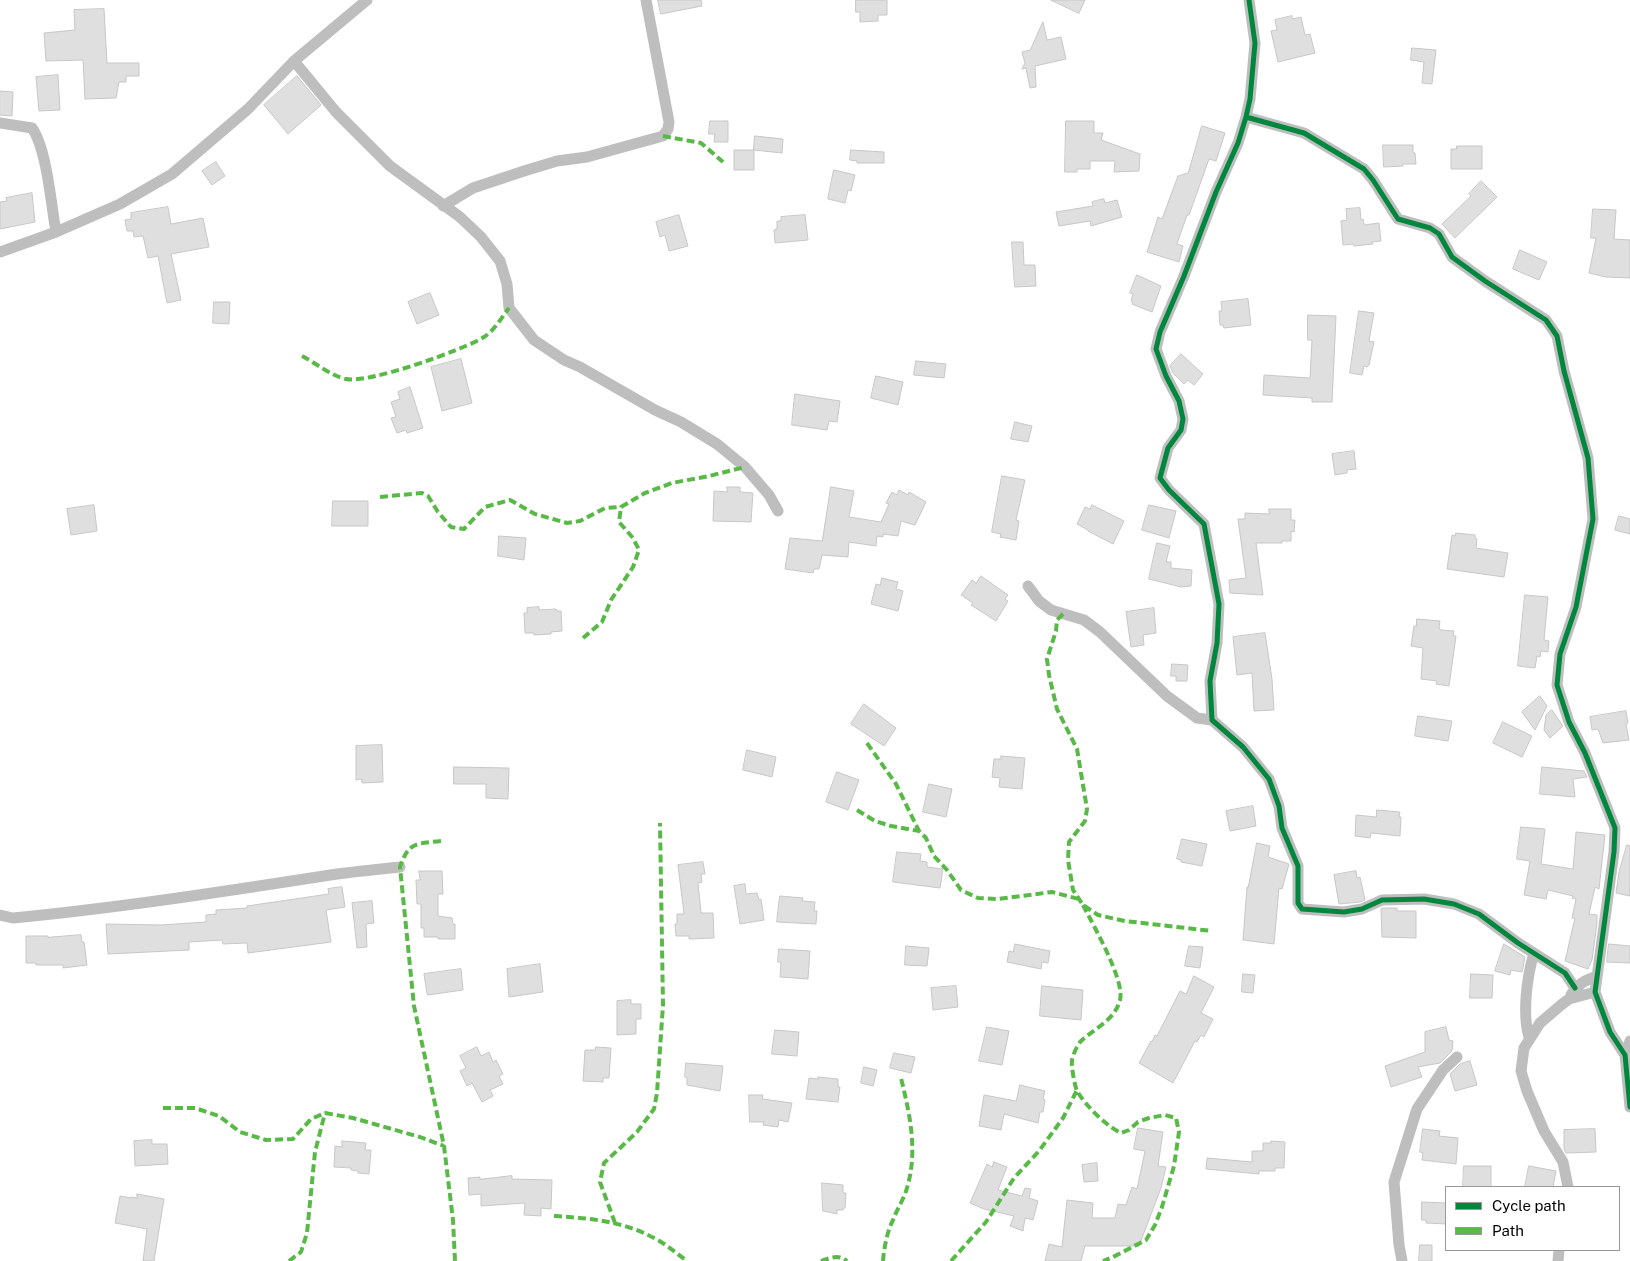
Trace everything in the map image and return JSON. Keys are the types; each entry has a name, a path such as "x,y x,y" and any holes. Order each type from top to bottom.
{"street":[{"path":"0,252 56,232 120,204 172,174 248,109 294,61 367,0"},
{"path":"443,206 473,188 524,171 557,161 587,157 663,136 668,129 669,122 646,0"},
{"path":"1212,720 1210,681 1217,643 1219,604 1204,524 1169,490 1160,478 1168,448 1181,430 1184,419 1179,401 1166,376 1156,349 1160,332 1216,192 1238,143 1246,116 1250,99 1255,42 1249,0"},
{"path":"294,61 336,112 390,166 460,217 481,237 500,261 507,284 509,308 534,340 564,360 681,422 717,444 745,467 769,495 778,511"},
{"path":"1246,116 1304,133 1364,169 1398,218 1430,228 1439,234 1452,256 1485,281 1546,320 1557,336 1564,371 1588,458 1593,519 1576,607 1560,654 1557,685 1569,722 1585,753 1615,828 1614,852 1595,992 1610,1032 1625,1055"},
{"path":"0,123 32,128 38,136 47,175 56,232"},
{"path":"1028,586 1039,601 1051,610 1084,620 1100,632 1167,696 1197,718 1212,720 1242,747 1269,779 1279,806 1282,828 1298,866 1298,903 1302,909 1344,912 1362,909 1382,900 1424,899 1454,904 1479,914 1565,973 1572,993"},
{"path":"0,915 13,918 151,903 325,875 400,867"},
{"path":"1529,1037 1526,1012 1528,976 1534,953"},
{"path":"1568,1186 1563,1162 1544,1131 1527,1091 1521,1071 1524,1048 1529,1037 1540,1023 1584,981 1597,976"},
{"path":"1572,993 1595,992"},
{"path":"1630,1041 1625,1055 1630,1107"},
{"path":"1402,1261 1394,1182 1417,1109 1443,1070 1457,1057"}],"building":[{"path":"658,0 701,0 702,6 661,14"},
{"path":"856,0 887,0 887,15 878,15 878,21 860,22 860,12 856,12"},
{"path":"1051,0 1085,0 1079,13"},
{"path":"104,9 107,63 139,63 139,76 126,76 126,82 119,82 116,98 85,99 83,60 46,61 44,33 75,30 74,10"},
{"path":"1292,16 1292,19 1301,17 1305,35 1310,34 1315,53 1278,62 1271,31 1277,30 1275,20"},
{"path":"1043,22 1047,40 1061,37 1066,59 1035,66 1036,87 1030,88 1026,68 1022,69 1025,63 1022,52 1030,50"},
{"path":"1412,48 1436,50 1432,84 1422,83 1424,62 1411,60"},
{"path":"58,75 60,110 39,111 36,77"},
{"path":"297,76 321,105 288,134 264,105"},
{"path":"0,91 13,92 12,116 0,115"},
{"path":"710,121 728,121 728,142 714,142 715,134 709,134"},
{"path":"1066,121 1094,121 1094,133 1103,133 1101,140 1140,154 1139,171 1114,172 1115,161 1090,161 1090,169 1077,169 1077,172 1065,172"},
{"path":"1202,126 1225,133 1216,161 1209,159 1189,215 1187,215 1177,244 1183,246 1179,262 1147,252 1158,217 1162,219 1178,176 1188,173"},
{"path":"755,136 783,139 782,153 754,150 754,170 734,170 734,150 753,150"},
{"path":"1383,145 1413,145 1416,164 1384,167"},
{"path":"1457,146 1482,146 1482,169 1451,169 1451,149 1456,149"},
{"path":"851,150 884,152 884,163 857,163 857,161 850,160"},
{"path":"216,162 225,176 212,185 202,171"},
{"path":"834,170 855,175 851,191 848,190 845,203 828,199"},
{"path":"1481,181 1497,197 1455,238 1442,224 1471,196 1469,194"},
{"path":"32,193 35,222 0,229 0,202 7,201 6,198"},
{"path":"1104,199 1105,203 1117,200 1122,217 1091,226 1090,221 1059,226 1056,212 1093,206 1092,202"},
{"path":"168,207 171,224 203,218 209,247 171,254 181,300 167,303 158,256 148,258 143,236 134,237 133,231 127,231 125,220 131,219 131,213"},
{"path":"1360,208 1361,220 1363,219 1364,225 1379,223 1381,241 1354,246 1353,244 1343,245 1341,221 1347,220 1346,209"},
{"path":"1593,209 1616,210 1614,239 1630,240 1630,278 1606,277 1589,273 1596,238 1591,238"},
{"path":"679,215 688,246 669,251 665,235 660,237 656,222"},
{"path":"805,215 808,240 775,243 774,230 777,229 777,221 781,221 781,217"},
{"path":"1012,242 1023,242 1024,265 1035,265 1036,286 1015,287"},
{"path":"1520,250 1547,262 1539,280 1513,269"},
{"path":"1137,275 1161,286 1152,312 1132,304 1133,294 1130,293"},
{"path":"430,293 439,315 417,324 408,302"},
{"path":"1248,299 1251,325 1224,328 1223,325 1220,325 1219,311 1222,311 1221,302"},
{"path":"214,302 230,302 229,324 213,323"},
{"path":"1359,311 1374,313 1369,341 1374,342 1369,365 1367,367 1364,366 1362,375 1350,373"},
{"path":"1308,315 1336,316 1332,402 1312,402 1312,398 1263,395 1264,375 1310,378 1312,340 1308,340"},
{"path":"1181,354 1203,374 1194,385 1188,380 1184,384 1173,373 1170,366"},
{"path":"461,359 472,403 442,411 431,367"},
{"path":"916,361 946,364 944,378 914,375"},
{"path":"876,376 903,382 898,405 871,398"},
{"path":"410,387 423,428 407,433 406,430 397,433 391,418 396,417 391,402 400,399 398,392"},
{"path":"795,394 840,401 837,422 829,421 827,430 792,425"},
{"path":"1015,422 1032,426 1028,442 1011,439"},
{"path":"1354,451 1356,469 1347,470 1347,473 1335,475 1332,454"},
{"path":"1002,476 1025,480 1016,520 1019,521 1016,540 1000,537 1001,534 992,532"},
{"path":"727,487 740,487 740,492 753,493 751,522 713,521 714,491 727,492"},
{"path":"831,487 854,491 849,517 881,522 889,504 886,503 892,492 897,495 899,490 908,495 909,492 926,502 915,525 901,521 898,536 883,534 883,537 877,536 876,546 849,542 848,557 822,555 819,569 814,569 813,573 785,569 790,538 822,541"},
{"path":"333,501 368,501 368,526 332,526"},
{"path":"94,505 97,531 71,535 67,509"},
{"path":"1092,505 1124,521 1113,544 1077,524 1085,507 1090,509"},
{"path":"1149,505 1176,511 1169,538 1142,530"},
{"path":"1269,509 1291,509 1291,520 1295,520 1294,532 1291,531 1291,541 1256,543 1263,595 1230,593 1229,580 1246,578 1238,519 1245,519 1245,513 1269,514"},
{"path":"1619,516 1630,519 1630,534 1615,530"},
{"path":"1456,533 1475,535 1477,539 1476,548 1508,553 1504,577 1447,569 1452,535 1455,536"},
{"path":"499,536 526,538 524,560 498,556"},
{"path":"1157,543 1170,546 1166,562 1171,562 1171,568 1192,570 1191,586 1181,587 1149,579"},
{"path":"981,576 1008,595 1005,599 1008,601 996,621 971,605 973,603 961,595 972,580 976,583"},
{"path":"882,578 898,582 896,589 903,591 898,611 871,604 876,584 880,585"},
{"path":"1525,595 1548,597 1544,640 1549,641 1548,652 1541,651 1540,657 1537,656 1535,668 1518,666"},
{"path":"539,607 539,610 556,609 561,611 562,631 534,635 534,633 525,633 524,613 527,613 527,608"},
{"path":"1154,608 1156,633 1143,635 1144,645 1131,647 1126,612"},
{"path":"1417,619 1440,621 1439,628 1441,630 1454,631 1453,636 1456,636 1449,686 1436,684 1437,681 1421,679 1423,648 1411,646"},
{"path":"1265,633 1272,679 1274,710 1254,711 1252,673 1237,675 1233,637"},
{"path":"1172,664 1188,665 1187,681 1176,681 1176,676 1171,676"},
{"path":"1540,696 1547,706 1535,730 1522,712"},
{"path":"864,704 896,728 884,746 851,724"},
{"path":"1552,710 1563,726 1550,738 1544,730 1546,715"},
{"path":"1626,711 1629,740 1603,743 1598,729 1592,730 1590,717"},
{"path":"1418,716 1452,721 1448,741 1415,736"},
{"path":"1503,722 1532,736 1522,757 1493,743"},
{"path":"382,745 383,782 362,783 362,779 356,780 356,746"},
{"path":"747,750 776,757 772,777 743,770"},
{"path":"1001,756 1025,758 1022,789 999,787 1000,778 992,777 994,759 1001,759"},
{"path":"454,767 509,768 508,799 486,798 486,784 454,784"},
{"path":"1542,767 1584,771 1587,777 1573,779 1575,797 1540,794"},
{"path":"837,772 859,780 848,810 826,802"},
{"path":"929,784 952,789 946,817 923,812"},
{"path":"1253,806 1256,826 1230,831 1226,811"},
{"path":"1377,810 1400,812 1400,836 1371,833 1370,838 1355,836 1356,815 1376,817"},
{"path":"1521,827 1545,829 1541,864 1573,869 1576,832 1605,835 1599,889 1595,887 1589,914 1597,915 1597,923 1592,960 1588,969 1565,961 1575,918 1572,918 1576,899 1572,898 1573,896 1548,890 1546,899 1524,895 1530,861 1517,859"},
{"path":"1182,839 1207,844 1202,866 1181,862 1181,860 1177,859"},
{"path":"1257,843 1270,846 1268,857 1289,864 1282,889 1279,888 1274,944 1243,940 1247,887"},
{"path":"1627,845 1630,846 1630,896 1616,893 1619,872"},
{"path":"897,852 921,854 920,861 927,862 927,867 943,869 940,888 893,882"},
{"path":"703,862 705,874 701,874 702,882 698,883 701,913 713,913 714,938 689,939 689,936 676,936 675,924 677,924 677,914 684,914 678,865"},
{"path":"419,871 442,871 443,894 438,894 438,916 452,918 453,924 455,924 455,939 424,937 424,928 421,928 421,904 417,904 416,880 420,880"},
{"path":"1356,871 1357,878 1360,877 1365,900 1339,904 1334,875"},
{"path":"745,884 746,894 757,893 759,900 761,899 764,920 740,924 734,886"},
{"path":"342,887 345,907 326,910 331,942 248,953 247,943 223,944 222,940 189,942 189,950 108,954 106,924 161,925 206,922 206,915 216,914 216,910 247,908 247,906 329,894 328,889"},
{"path":"780,896 803,898 802,901 815,902 814,911 817,911 816,924 777,922"},
{"path":"372,901 374,923 366,924 367,947 357,948 352,903"},
{"path":"1397,908 1397,911 1416,911 1416,938 1382,937 1381,909"},
{"path":"81,935 82,942 84,942 87,965 63,968 63,965 26,963 26,936"},
{"path":"1015,944 1050,951 1048,963 1042,962 1041,969 1007,962 1009,951 1013,952"},
{"path":"1504,944 1525,957 1522,972 1511,970 1510,975 1495,971"},
{"path":"1609,944 1630,946 1630,963 1607,962"},
{"path":"906,946 929,948 927,966 905,965"},
{"path":"1189,946 1203,947 1200,968 1185,966"},
{"path":"779,949 810,951 808,979 780,977 781,962 778,962"},
{"path":"540,964 543,992 509,997 507,969"},
{"path":"461,969 463,990 427,994 424,974"},
{"path":"1243,974 1255,975 1253,993 1242,992"},
{"path":"1471,974 1493,975 1492,998 1470,998"},
{"path":"1194,976 1214,987 1201,1013 1213,1019 1204,1037 1201,1035 1197,1042 1195,1041 1173,1083 1139,1063 1155,1035 1157,1036 1180,991 1186,994"},
{"path":"956,986 958,1007 933,1010 931,988"},
{"path":"1042,986 1083,990 1081,1020 1040,1016"},
{"path":"631,1000 631,1004 641,1004 641,1019 636,1019 636,1034 617,1035 617,1001"},
{"path":"987,1027 1009,1031 1002,1065 979,1061"},
{"path":"1446,1027 1449,1040 1453,1041 1452,1051 1440,1063 1418,1067 1422,1077 1391,1087 1385,1066 1425,1052 1425,1032"},
{"path":"775,1030 799,1032 797,1056 772,1054"},
{"path":"477,1047 481,1056 489,1052 493,1062 496,1060 503,1074 499,1076 503,1084 490,1090 493,1096 482,1102 472,1083 467,1086 460,1071 466,1068 460,1056"},
{"path":"596,1047 611,1048 609,1078 603,1078 603,1082 583,1081 585,1050 595,1050"},
{"path":"894,1053 915,1057 911,1073 890,1068"},
{"path":"1470,1061 1477,1085 1455,1091 1450,1074 1460,1064"},
{"path":"686,1063 723,1066 720,1091 687,1085 687,1078 685,1077"},
{"path":"864,1067 877,1070 873,1086 861,1083"},
{"path":"818,1077 838,1079 838,1087 840,1087 838,1102 806,1099 809,1078 818,1079"},
{"path":"1020,1085 1045,1091 1043,1112 1040,1112 1038,1123 1004,1114 1001,1130 979,1126 984,1095 1016,1101"},
{"path":"749,1095 763,1095 762,1099 792,1103 788,1122 779,1120 778,1127 763,1125 764,1122 750,1122"},
{"path":"1138,1128 1163,1132 1158,1166 1166,1167 1161,1188 1139,1246 1085,1246 1081,1261 1045,1261 1049,1244 1062,1247 1067,1200 1093,1203 1092,1218 1115,1218 1118,1204 1126,1205 1132,1187 1137,1189 1145,1151 1134,1149"},
{"path":"1423,1129 1440,1131 1439,1136 1458,1138 1456,1164 1422,1160 1423,1153 1420,1152"},
{"path":"1595,1129 1596,1152 1566,1153 1564,1149 1564,1130"},
{"path":"152,1140 152,1144 167,1144 168,1164 135,1166 134,1141"},
{"path":"342,1141 366,1143 365,1150 371,1150 369,1174 358,1173 358,1171 351,1170 351,1168 334,1167 335,1146 342,1147"},
{"path":"1271,1141 1285,1142 1284,1168 1275,1168 1275,1171 1259,1171 1259,1174 1206,1169 1207,1158 1252,1162 1252,1151 1263,1151 1263,1143 1271,1143"},
{"path":"994,1162 1007,1167 998,1190 1022,1196 1025,1188 1031,1189 1029,1198 1038,1201 1033,1220 1025,1218 1023,1231 1010,1226 1014,1216 984,1209 970,1203 987,1164 992,1167"},
{"path":"1097,1163 1098,1181 1084,1182 1082,1165"},
{"path":"1464,1166 1491,1166 1491,1186 1463,1186"},
{"path":"1529,1166 1556,1171 1553,1186 1525,1186"},
{"path":"512,1176 512,1179 552,1180 551,1209 541,1208 541,1216 524,1215 525,1203 481,1206 481,1194 469,1195 468,1178 480,1177 480,1179"},
{"path":"822,1183 843,1185 843,1193 846,1193 845,1208 837,1210 837,1214 823,1211"},
{"path":"137,1194 164,1199 154,1261 143,1261 147,1229 115,1223 120,1196 137,1198"},
{"path":"1422,1202 1445,1203 1445,1224 1426,1223 1426,1220 1422,1220"},
{"path":"1420,1245 1432,1245 1432,1261 1419,1261"}],"marked path":[{"path":"663,136 701,143 723,162"},
{"path":"302,356 329,372 346,379 374,376 415,365 473,343 491,331 509,308"},
{"path":"583,638 602,622 611,600 633,567 639,550 633,538 619,522 621,507 645,493 672,483 745,467"},
{"path":"380,497 422,493 428,496 438,512 451,527 464,529 485,507 510,500 535,514 567,523 580,521 605,508 621,507"},
{"path":"1063,614 1057,620 1056,631 1047,659 1057,709 1077,749 1087,809 1085,821 1069,842 1068,860 1073,890 1083,905 1098,915 1125,921 1212,931"},
{"path":"867,743 896,784 919,831"},
{"path":"857,810 875,821 919,831 926,838 934,856 961,890 978,898 998,899 1052,892 1079,899"},
{"path":"615,1223 600,1182 604,1163 637,1132 654,1109 657,1093 663,1005 660,823"},
{"path":"441,841 414,845 407,852 400,867 414,1006 444,1146 453,1220 455,1261"},
{"path":"1083,905 1113,966 1118,980 1120,1000 1114,1013 1081,1041 1075,1050 1072,1064 1077,1091 1096,1115 1121,1133 1129,1130 1138,1122 1165,1115 1176,1118 1179,1132 1174,1166 1155,1225 1146,1240 1103,1261"},
{"path":"883,1261 887,1235 906,1192 912,1160 910,1119 901,1078"},
{"path":"951,1261 986,1222 1014,1178 1039,1151 1063,1118 1077,1090"},
{"path":"163,1108 195,1108 219,1116 240,1132 266,1140 293,1139 311,1119 325,1113 353,1118 420,1137 444,1146"},
{"path":"289,1261 301,1252 307,1233 315,1152 325,1113"},
{"path":"554,1216 592,1219 629,1227 657,1239 687,1261"},
{"path":"821,1261 838,1257 847,1261"}],"cycle path":[{"path":"1249,0 1255,43 1250,99 1246,117 1238,143 1216,192 1160,332 1156,349 1166,376 1179,401 1183,419 1181,430 1168,448 1160,478 1169,490 1204,524 1219,604 1217,643 1210,681 1212,720 1243,747 1269,779 1279,806 1282,828 1298,866 1298,903 1302,909 1344,912 1362,909 1382,900 1424,899 1454,904 1479,914 1518,943 1565,973 1575,988"},
{"path":"1246,117 1304,133 1364,169 1398,219 1430,228 1439,234 1452,257 1485,281 1546,320 1557,336 1564,371 1588,458 1593,519 1576,607 1560,654 1557,685 1569,722 1585,753 1615,828 1614,852 1595,992 1610,1032 1625,1055 1630,1107"}]}
